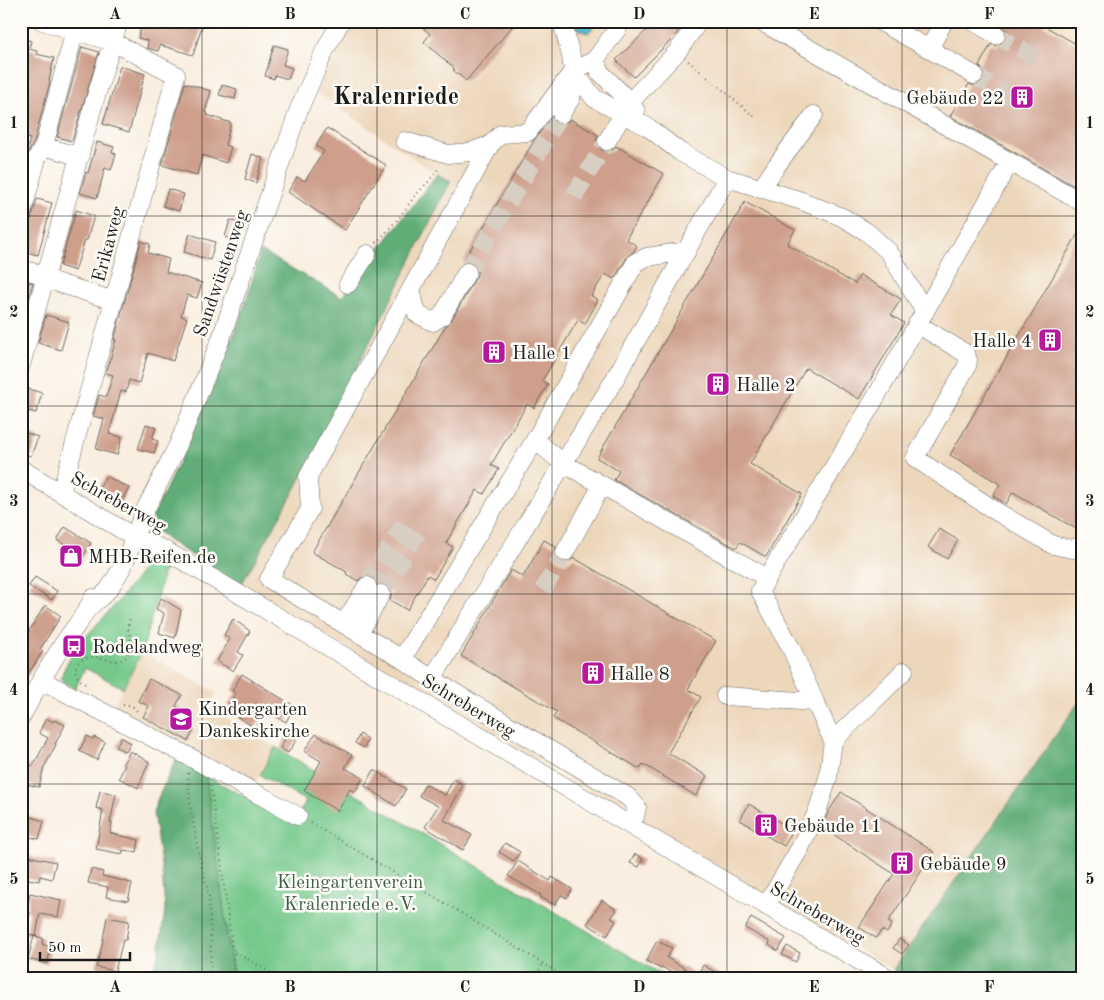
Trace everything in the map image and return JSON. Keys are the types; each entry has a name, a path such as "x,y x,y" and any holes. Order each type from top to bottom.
{"street":[{"path":"42,21 113,42"},
{"path":"21,366 119,21"},
{"name":"Sandwüstenweg","path":"21,716 60,648 89,607 95,592 121,552 134,537 144,512 178,444 222,336 299,109 341,21"},
{"path":"562,21 585,65 594,98"},
{"path":"620,21 617,29 528,132 501,134 490,145 308,477 310,509 269,579 628,797 637,807 635,817 630,825"},
{"path":"607,141 626,108 677,52 699,21"},
{"path":"760,21 1083,204"},
{"path":"879,21 974,75"},
{"path":"929,50 944,21"},
{"path":"973,21 996,35"},
{"path":"21,216 37,158 44,146 74,30"},
{"name":"Erikaweg","path":"61,493 176,75 113,42"},
{"path":"561,114 571,98 585,65"},
{"path":"585,65 626,108 680,152 727,178 802,201 842,217 867,232 889,252 921,318 966,353 968,360 967,366 915,458 994,510 1054,544 1072,549 1083,546"},
{"path":"571,98 594,98 626,108"},
{"path":"761,189 814,116"},
{"path":"406,141 448,154 470,152 490,145"},
{"path":"44,146 80,157"},
{"path":"766,906 800,848 817,812 828,778 833,741 791,648 760,591 921,318 1010,162"},
{"path":"413,697 429,677 613,382 727,178"},
{"path":"402,659 535,440 636,262 647,257 687,251"},
{"path":"348,284 367,254"},
{"path":"21,269 114,301"},
{"path":"393,322 417,314 433,322 442,316 467,272"},
{"path":"411,289 417,314"},
{"path":"535,440 563,463 767,578"},
{"name":"Schreberweg","path":"23,471 134,537 163,549 890,979"},
{"path":"565,552 602,485"},
{"path":"344,624 373,590 359,634"},
{"path":"833,741 904,671"},
{"path":"41,680 186,755 298,816"},
{"path":"725,696 815,702"}],"path":[{"path":"682,56 755,117"},
{"path":"367,254 429,181 448,154"},
{"path":"85,684 75,674 75,668 81,660 91,657 112,661 121,660 128,654 132,646 128,627 130,617"},
{"path":"186,755 190,805 209,896 210,979"},
{"path":"211,787 232,947 235,952 282,979"},
{"path":"298,816 416,885 568,979"},
{"path":"235,952 233,957 237,979"},
{"path":"534,979 543,964"}],"shaded area":[{"path":"351,21 1083,21 1083,696 893,970 241,585 296,488 451,181 426,167 316,92"},
{"name":"Kindergarten Dankeskirche","path":"142,652 217,693 209,708 275,747 255,784 112,708"}],"green space":[{"path":"437,174 451,181 296,488 241,585 169,541 155,529 153,516 210,396 243,310 261,251 342,297"},
{"path":"155,560 166,564 142,652 123,688 85,668 75,689 63,681 61,678 65,667 78,646 120,599 146,565 150,561"},
{"path":"1083,696 1083,979 907,979 893,970"},
{"name":"Kleingartenverein Kralenriede e.V.","path":"275,747 669,979 233,979 206,776 294,823 306,801 260,775"},
{"path":"176,759 206,775 233,979 150,979 159,953 165,909 162,871 153,812"}],"water":[{"path":"575,21 593,21 592,29 588,33 579,30"}],"building":[{"path":"143,21 186,21 202,26 193,55 160,45 158,51 147,48 148,41 138,38"},
{"path":"415,21 517,21 466,81 424,42 430,34"},
{"path":"656,21 686,21 674,37 634,77 616,60"},
{"name":"Gebäude 22","path":"1004,21 1036,21 1083,48 1083,191 950,116 969,84 974,86 983,80 985,75 979,66 991,44 996,46 1005,40 1006,30 1002,26"},
{"path":"21,38 31,41 29,49 37,51 36,54 54,58 50,82 34,142 27,155 21,175 21,162 23,163 30,139 21,136 27,111 21,109 21,81 27,61 24,67 21,66"},
{"path":"274,45 288,49 283,65 292,68 288,79 275,75 274,79 265,76"},
{"path":"82,47 99,52 72,141 57,137"},
{"path":"120,66 145,74 129,132 103,124"},
{"path":"185,83 211,91 205,112 208,113 207,115 231,123 225,145 231,147 226,163 202,155 197,175 162,165"},
{"path":"222,85 237,89 235,99 219,95"},
{"name":"Halle 1","path":"551,118 560,125 570,119 598,135 596,141 601,150 607,152 613,150 616,146 664,174 626,239 637,246 627,257 614,279 605,274 591,296 598,300 585,324 578,320 542,381 548,384 534,408 527,404 491,465 499,469 484,494 477,490 446,543 453,547 434,579 428,575 407,610 390,600 392,593 387,585 377,584 373,577 368,575 358,581 346,574 347,572 312,552 476,277 478,271 476,266 467,261 463,262 535,139"},
{"path":"327,128 386,165 345,230 288,192 297,177 305,181 324,151 316,146"},
{"path":"97,142 114,147 112,152 116,154 111,170 105,168 97,198 80,193"},
{"path":"252,154 263,158 256,183 245,179"},
{"path":"168,189 184,194 179,211 163,206"},
{"path":"37,199 52,203 38,255 21,251 27,224 31,219"},
{"name":"Halle 2","path":"745,202 795,230 787,244 855,284 860,275 901,299 891,315 904,323 859,399 806,368 750,464 802,494 766,557 740,542 736,548 614,480 619,471 597,458"},
{"path":"76,210 94,216 75,271 60,266"},
{"path":"230,220 242,224 237,241 225,237"},
{"name":"Halle 4","path":"1083,225 1083,533 1013,492 1006,504 993,496 1000,484 950,455"},
{"path":"190,234 215,242 210,260 184,252"},
{"path":"141,241 150,244 148,253 169,259 166,272 202,283 197,298 187,295 181,316 187,318 173,361 148,353 139,383 129,380 126,392 121,391 109,434 122,437 117,455 96,449 104,419 93,416 99,395 106,397 113,375 106,373"},
{"path":"21,280 33,283 23,319 21,319"},
{"path":"46,315 69,322 61,350 38,343"},
{"path":"25,388 42,393 36,413 21,409"},
{"path":"146,424 156,427 152,439 158,441 154,453 138,449"},
{"path":"21,431 38,437 31,456 21,453"},
{"path":"106,476 129,488 120,504 97,491"},
{"path":"65,527 91,543 77,567 64,559 70,548 57,540"},
{"path":"939,529 958,540 947,559 928,547"},
{"name":"Halle 8","path":"544,540 556,547 554,553 559,561 566,563 574,558 716,641 688,689 701,697 668,753 707,776 696,796 643,764 640,769 553,718 557,712 461,656 511,570 523,577"},
{"path":"35,577 57,591 52,600 29,586"},
{"path":"161,598 181,610 175,638 159,633 164,613 156,609"},
{"path":"45,605 61,616 40,649 43,651 21,685 21,649 27,641 24,639"},
{"path":"233,619 250,631 238,652 243,655 233,671 217,661 230,639 224,635"},
{"path":"242,674 294,706 286,722 266,710 255,728 228,711 231,707 228,705 236,693 232,691"},
{"path":"149,679 182,695 176,706 187,712 182,723 194,730 188,741 143,717 149,706 138,701"},
{"path":"46,718 65,725 44,767 39,787 22,783 27,764 33,766 48,738 39,733"},
{"path":"288,734 297,739 288,753 280,748"},
{"path":"316,734 352,755 345,768 363,778 355,792 350,789 338,811 304,791 321,761 304,751"},
{"path":"360,734 368,739 364,748 355,743"},
{"path":"87,736 105,742 97,760 79,751"},
{"path":"121,737 131,743 126,752 116,747"},
{"path":"130,751 149,762 138,788 119,778 125,765 123,764"},
{"path":"374,770 406,789 396,806 365,786"},
{"path":"454,779 463,785 444,820 472,835 463,850 425,827 438,806 419,796 425,784 445,795"},
{"path":"100,791 116,794 110,823 112,823 110,833 139,840 137,852 123,850 122,854 96,849 103,810 96,808"},
{"name":"Gebäude 9","path":"841,792 934,852 888,922 892,924 887,933 882,930 876,938 859,927 894,874 822,827"},
{"name":"Gebäude 11","path":"749,804 793,830 784,846 740,820"},
{"path":"25,815 44,821 39,839 21,835"},
{"path":"505,843 520,852 514,861 499,852"},
{"path":"635,854 643,859 639,867 630,863"},
{"path":"28,856 56,862 52,879 40,876 39,881 23,878"},
{"path":"518,861 550,881 552,877 572,889 567,898 561,895 555,905 508,876"},
{"path":"91,869 103,872 102,876 132,883 128,901 106,897 108,887 88,883"},
{"path":"30,893 61,900 58,917 40,914 36,936 26,934 30,912 27,911"},
{"path":"602,900 617,910 611,918 616,921 607,936 587,924"},
{"path":"107,917 129,921 126,940 123,940 115,971 96,967"},
{"path":"751,918 786,938 778,951 769,945 770,942 745,928"},
{"path":"34,936 43,938 42,944 51,947 47,964 28,959"},
{"path":"899,939 909,945 902,954 893,948"},
{"path":"657,941 672,948 667,958 697,975 703,965 727,979 682,979 662,967 661,969 646,961"},
{"path":"787,946 800,953 796,962 782,955"}],"tunnel":[{"path":"996,35 1042,62"},
{"path":"974,75 1021,102"},
{"path":"467,272 561,114"},
{"path":"574,196 607,141"},
{"path":"367,586 404,524"},
{"path":"381,594 418,531"},
{"path":"543,590 565,552"}],"place":[{"name":"Gebäude 22","path":"1022,97"},
{"name":"Halle 4","path":"1050,340"},
{"name":"Halle 1","path":"494,352"},
{"name":"Halle 2","path":"718,384"},
{"name":"MHB-Reifen.de","path":"71,556"},
{"name":"Rodelandweg","path":"74,646"},
{"name":"Halle 8","path":"593,673"},
{"name":"Kindergarten Dankeskirche","path":"181,719"},
{"name":"Gebäude 11","path":"766,825"},
{"name":"Gebäude 9","path":"902,863"}],"district":[{"name":"Kralenriede","path":"396,96"}]}
